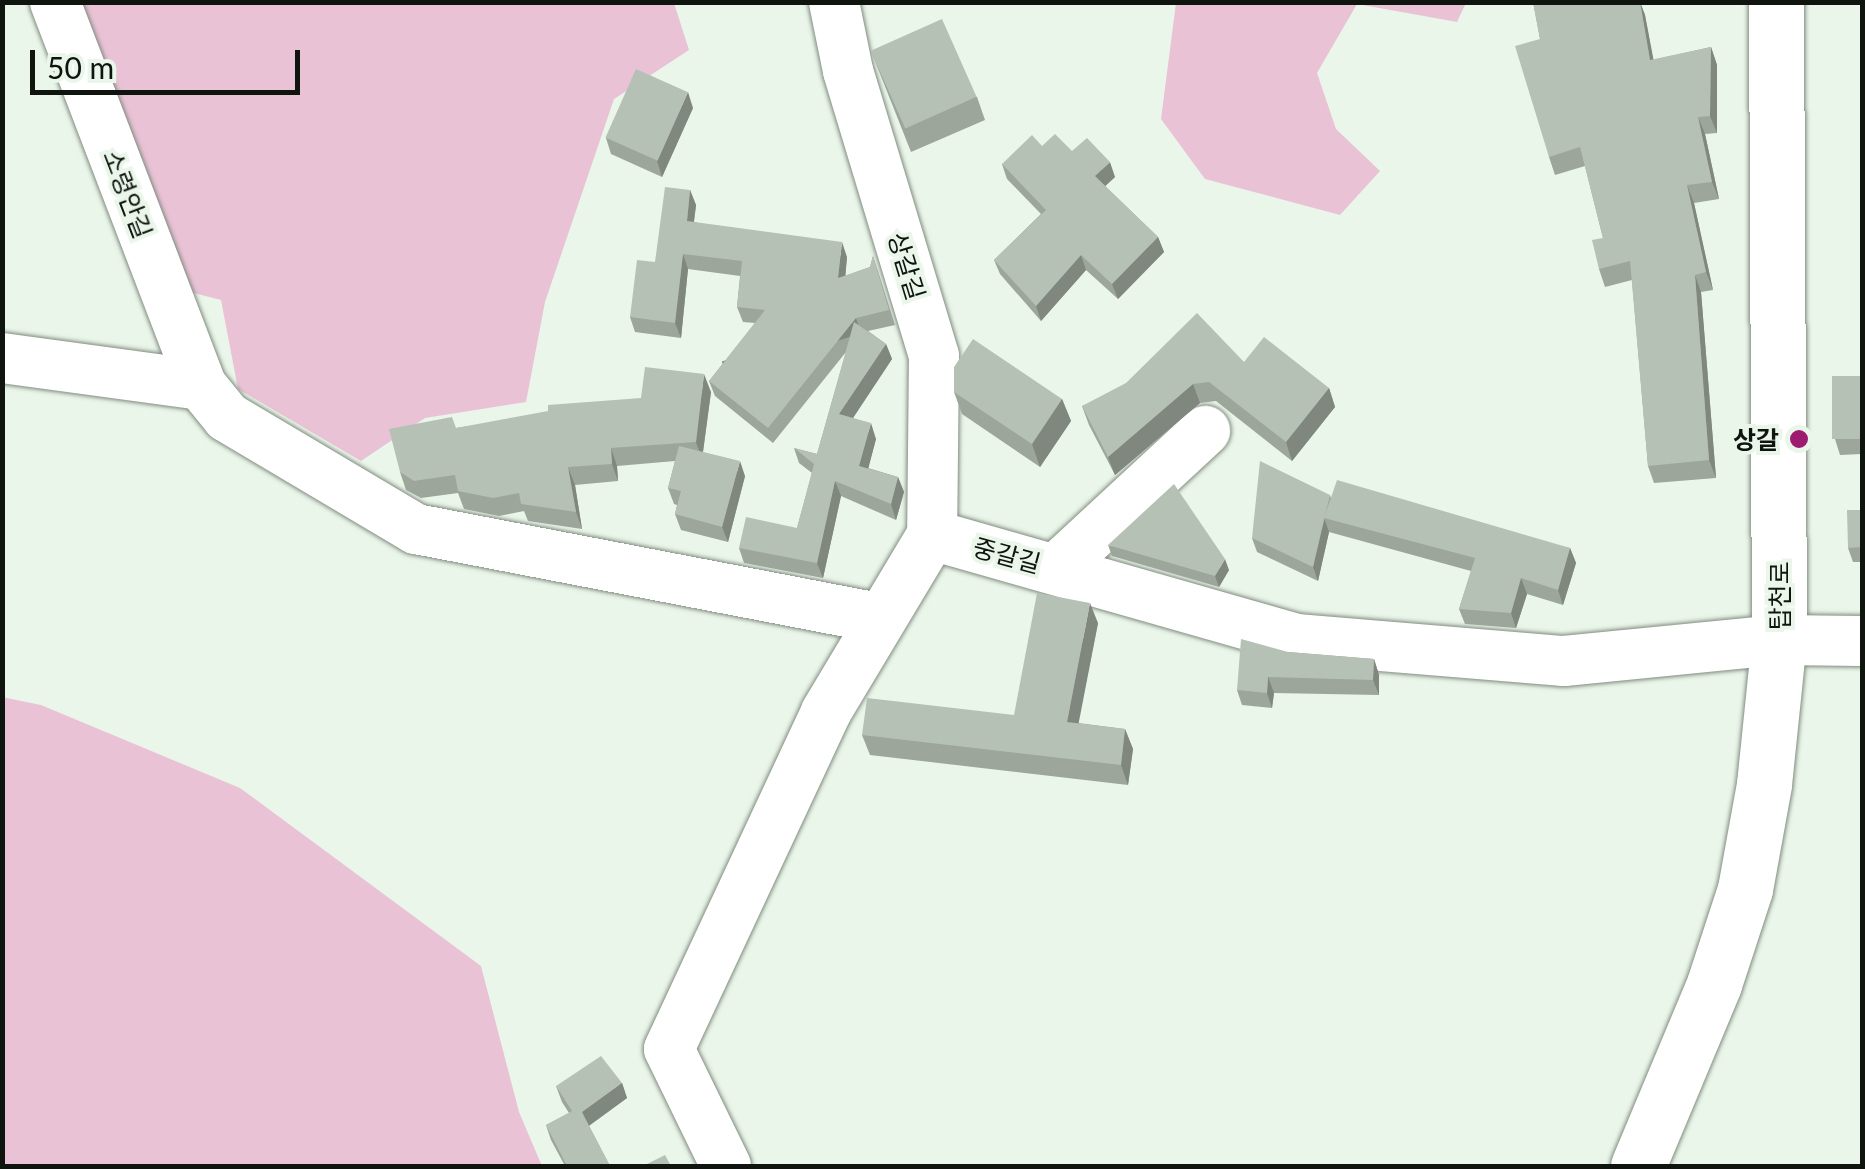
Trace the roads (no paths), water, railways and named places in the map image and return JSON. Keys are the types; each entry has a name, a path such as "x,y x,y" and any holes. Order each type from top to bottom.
{"main road":[{"name":"탑천로","path":"1638,1166 1714,984 1745,889 1779,640 1776,2"}],"street":[{"name":"소령안길","path":"55,2 201,385"},
{"name":"상갈길","path":"834,2 848,72 934,356 932,535"},
{"path":"2,358 201,385 227,417 416,528 878,618"},
{"path":"1057,568 1205,430"},
{"path":"726,1166 669,1050 826,712 878,618 932,535"},
{"name":"중갈길","path":"932,535 1296,639 1564,660 1779,640 1862,640"}],"place":[{"name":"상갈","path":"1799,439"}]}
